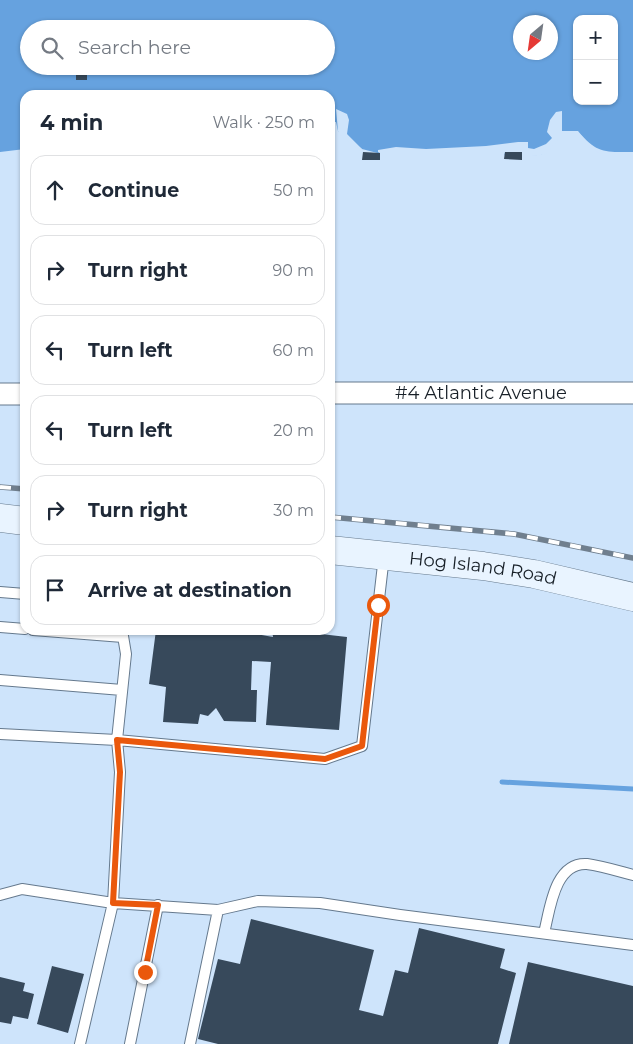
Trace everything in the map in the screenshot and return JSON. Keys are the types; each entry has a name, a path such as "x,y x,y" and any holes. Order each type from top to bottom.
{"street":[{"name":"#4 Atlantic Avenue","path":"335,393 633,393"},
{"path":"0,394 20,394"},
{"path":"0,518 20,520"},
{"name":"Hog Island Road","path":"335,550 483,566 534,574 633,597"}],"lane":[{"path":"0,734 117,740 325,759 362,746 384,555"},
{"path":"0,592 20,594"},
{"path":"0,627 20,629"},
{"path":"80,1044 113,903 120,772 117,740 126,654 122,635"},
{"path":"0,680 122,690"},
{"path":"544,933 560,878 571,868 586,864 633,875"},
{"path":"0,895 22,889 113,903 218,910 258,901 320,902 633,945"},
{"path":"130,1044 158,905"},
{"path":"190,1044 218,910"}],"water":[{"path":"0,0 633,0 633,152 602,150 596,148 578,131 562,131 541,155 389,156 362,149 338,131 335,122 335,90 20,90 20,155 0,155"}],"pier":[{"path":"336,109 347,114 349,120 347,134 362,149 361,151 342,137 338,131"},
{"path":"562,111 562,135 546,154 522,157 522,152 505,152 504,158 389,158 380,156 378,152 378,150 396,147 426,149 486,146 518,142 528,142 528,148 534,149 546,144 552,138 547,132 550,120 556,112"},
{"path":"579,133 589,144 602,152 633,152 633,154 601,154 587,146"},
{"path":"20,150 20,158 0,158 0,152"}],"building":[{"path":"76,75 87,75 87,80 76,80"},
{"path":"363,152 380,153 380,160 362,160"},
{"path":"505,152 522,152 522,160 504,159"},
{"path":"155,635 262,635 273,637 273,635 330,635 347,637 339,730 266,725 271,662 252,661 251,690 257,690 256,722 224,721 216,708 208,716 200,714 198,724 163,722 166,687 149,684"},
{"path":"251,919 374,950 359,1010 383,1016 395,970 408,973 419,928 505,949 500,968 516,973 498,1044 218,1044 198,1039 218,959 240,964"},
{"path":"528,962 633,986 633,1044 509,1044"},
{"path":"52,966 84,974 68,1033 37,1024"},
{"path":"0,977 25,983 23,991 34,994 28,1019 13,1016 11,1024 0,1022"}],"waterway":[{"path":"502,782 633,789"}],"railway":[{"path":"0,487 20,489"},
{"path":"335,517 514,534 633,558"}],"route":[{"path":"145,972 158,905 113,903 120,772 117,740 325,759 362,746 378,605"}]}
